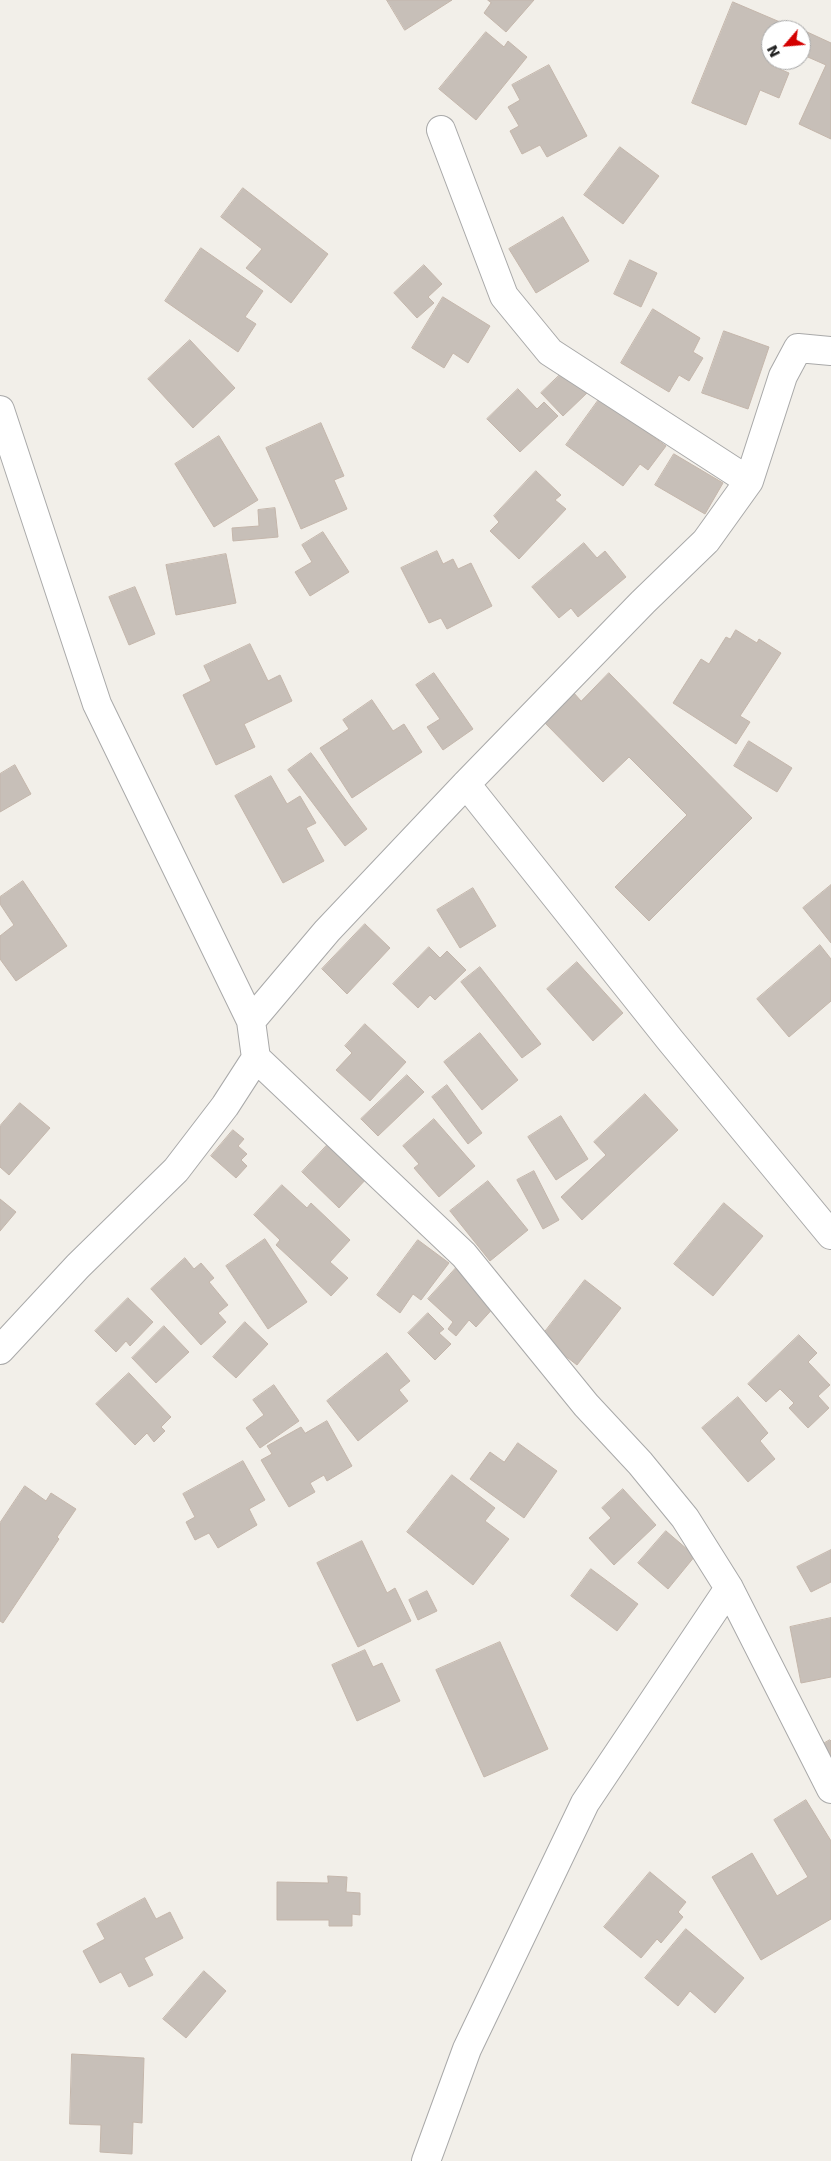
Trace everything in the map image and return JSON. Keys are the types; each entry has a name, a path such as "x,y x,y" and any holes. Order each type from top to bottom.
{"street":[{"path":"441,130 504,296 550,352 749,481"},
{"path":"251,1021 327,931 466,784 643,602 706,541 749,481 783,376 798,348 831,351"},
{"path":"0,410 97,704 251,1021 256,1058 464,1254 586,1405 640,1462 685,1518 729,1588 831,1789"},
{"path":"466,784 670,1040 831,1235"},
{"path":"0,1350 78,1266 176,1170 225,1106 256,1058"},
{"path":"426,2161 467,2049 585,1804 729,1588"}],"building":[{"path":"387,0 452,0 405,30"},
{"path":"488,0 534,0 506,32 484,13 491,3"},
{"path":"733,2 775,20 761,20 761,70 782,70 789,73 779,98 760,90 746,125 692,103"},
{"path":"486,32 504,47 508,41 527,57 476,120 439,89"},
{"path":"811,34 831,43 831,139 799,124 826,65 811,58"},
{"path":"549,65 587,136 547,157 540,145 522,154 510,131 519,126 508,107 520,100 512,85"},
{"path":"620,147 659,176 623,224 584,195"},
{"path":"243,188 328,254 291,303 246,268 262,249 221,217"},
{"path":"563,217 589,261 536,293 509,249"},
{"path":"201,248 263,291 245,317 256,324 238,352 165,301"},
{"path":"630,260 657,273 641,307 614,294"},
{"path":"424,265 442,284 428,297 434,303 417,318 394,293"},
{"path":"443,297 490,326 468,363 453,353 444,368 412,348"},
{"path":"653,309 700,338 693,352 703,358 689,381 679,375 669,392 621,363"},
{"path":"724,331 769,347 748,409 702,393"},
{"path":"190,340 235,388 193,428 148,379"},
{"path":"565,370 587,393 563,416 541,393"},
{"path":"518,389 537,409 544,402 558,416 520,452 487,419"},
{"path":"600,398 666,446 648,470 640,464 623,486 566,445"},
{"path":"321,423 344,476 334,480 347,509 301,529 266,448"},
{"path":"219,436 258,500 214,527 175,464"},
{"path":"674,454 723,483 705,514 655,485"},
{"path":"536,471 561,495 555,500 566,509 519,559 490,531 499,522 494,516"},
{"path":"275,508 278,537 233,541 232,528 259,526 258,510"},
{"path":"323,532 349,572 310,596 295,572 312,562 302,545"},
{"path":"584,543 597,558 605,551 626,577 578,617 571,608 559,618 532,587"},
{"path":"437,551 443,564 453,559 458,569 471,563 492,606 447,629 441,618 429,623 401,568"},
{"path":"226,554 236,603 176,615 166,565"},
{"path":"135,587 155,634 129,645 109,597"},
{"path":"736,630 757,643 759,639 781,653 740,716 750,722 736,744 673,703 701,659 709,664 726,637 730,639"},
{"path":"250,644 268,681 280,675 292,701 244,724 255,747 216,765 183,695 211,681 204,666"},
{"path":"434,673 473,729 443,750 427,727 440,719 416,685"},
{"path":"609,673 752,818 649,921 615,887 687,815 629,757 603,782 544,722 573,692 581,701"},
{"path":"372,700 393,731 404,724 422,752 352,798 320,748 349,729 343,720"},
{"path":"749,741 792,768 777,792 734,766"},
{"path":"311,753 367,829 345,846 288,770"},
{"path":"15,765 31,794 0,812 0,774"},
{"path":"271,776 287,804 300,796 316,823 306,828 324,861 283,883 235,796"},
{"path":"23,881 67,946 16,981 0,959 0,936 14,925 0,904 0,897"},
{"path":"831,885 831,943 803,908"},
{"path":"473,888 496,926 460,948 437,910"},
{"path":"365,924 390,948 347,994 322,969"},
{"path":"820,945 831,959 831,1001 789,1037 757,999"},
{"path":"429,947 440,958 447,951 466,970 435,1000 430,995 418,1008 393,984"},
{"path":"577,962 623,1013 593,1041 547,989"},
{"path":"480,967 541,1044 522,1058 461,982"},
{"path":"365,1024 406,1062 370,1101 336,1070 352,1053 345,1046"},
{"path":"480,1033 518,1080 482,1110 444,1062"},
{"path":"407,1075 424,1092 378,1136 361,1119"},
{"path":"447,1085 482,1133 468,1144 432,1097"},
{"path":"645,1094 678,1130 582,1220 561,1197 606,1155 594,1142"},
{"path":"20,1103 50,1128 9,1175 0,1167 0,1126"},
{"path":"561,1116 588,1159 556,1180 528,1137"},
{"path":"434,1119 475,1166 439,1197 414,1168 419,1164 403,1146"},
{"path":"233,1130 244,1139 238,1146 247,1154 241,1160 247,1166 236,1178 211,1156"},
{"path":"332,1140 369,1176 339,1208 302,1172"},
{"path":"534,1171 559,1220 543,1229 517,1180"},
{"path":"488,1181 528,1230 490,1261 450,1211"},
{"path":"282,1185 307,1208 311,1203 350,1240 330,1262 348,1278 331,1296 276,1245 280,1240 254,1215"},
{"path":"0,1199 16,1212 0,1231"},
{"path":"724,1203 763,1236 713,1296 674,1264"},
{"path":"265,1239 307,1302 268,1329 226,1266"},
{"path":"418,1240 449,1263 421,1300 413,1294 400,1313 377,1295"},
{"path":"185,1258 194,1269 201,1263 214,1278 209,1282 228,1305 218,1313 226,1322 201,1345 151,1289"},
{"path":"456,1268 497,1304 476,1327 469,1320 456,1336 448,1329 453,1322 428,1299"},
{"path":"585,1280 621,1308 577,1365 541,1337"},
{"path":"128,1298 153,1322 130,1346 126,1341 116,1352 95,1331"},
{"path":"428,1313 444,1329 439,1333 451,1344 435,1360 408,1333"},
{"path":"245,1322 268,1344 236,1378 213,1357"},
{"path":"164,1326 189,1352 156,1383 132,1358"},
{"path":"799,1335 817,1353 808,1362 830,1385 818,1396 829,1408 808,1428 789,1408 794,1403 780,1389 766,1402 748,1384"},
{"path":"387,1353 410,1381 399,1390 408,1401 358,1441 327,1401"},
{"path":"129,1373 171,1417 161,1427 165,1431 154,1442 147,1433 135,1445 96,1404"},
{"path":"274,1385 299,1421 260,1448 246,1428 264,1415 253,1400"},
{"path":"738,1397 768,1433 760,1441 775,1459 748,1482 702,1428"},
{"path":"327,1421 352,1466 327,1481 324,1475 310,1483 315,1492 289,1507 261,1460 272,1454 267,1446 301,1427 305,1433"},
{"path":"518,1443 557,1471 524,1518 470,1479 490,1452 504,1462"},
{"path":"243,1461 265,1500 249,1509 257,1525 218,1548 209,1533 195,1540 186,1522 195,1517 183,1494"},
{"path":"452,1475 495,1508 485,1521 509,1539 473,1585 407,1532"},
{"path":"25,1486 46,1501 51,1493 76,1509 57,1537 59,1539 3,1623 0,1621 0,1523"},
{"path":"623,1489 656,1525 614,1565 589,1538 611,1518 602,1508"},
{"path":"666,1531 695,1556 668,1589 638,1563"},
{"path":"362,1541 387,1593 395,1588 411,1621 358,1647 317,1563"},
{"path":"831,1550 831,1582 811,1592 797,1567"},
{"path":"591,1569 638,1604 617,1631 571,1596"},
{"path":"427,1591 437,1611 418,1620 409,1600"},
{"path":"831,1618 831,1677 801,1683 790,1627"},
{"path":"500,1642 548,1749 484,1777 436,1670"},
{"path":"365,1650 373,1667 382,1663 400,1701 357,1721 332,1665"},
{"path":"831,1741 831,1777 816,1748"},
{"path":"806,1800 831,1841 831,1919 761,1960 712,1877 752,1853 777,1896 808,1877 774,1820"},
{"path":"650,1872 686,1902 678,1912 683,1917 661,1943 657,1939 641,1958 604,1927"},
{"path":"328,1876 347,1877 346,1892 360,1893 360,1915 352,1914 352,1926 329,1926 329,1920 277,1920 277,1882 328,1883"},
{"path":"145,1898 156,1919 170,1912 183,1938 144,1958 153,1975 129,1987 121,1972 100,1983 83,1951 105,1939 97,1924"},
{"path":"686,1929 744,1978 715,2013 690,1991 678,2006 645,1978"},
{"path":"204,1971 226,1991 186,2038 163,2019"},
{"path":"72,2054 144,2058 142,2123 133,2122 132,2154 100,2152 101,2125 70,2124"}]}
